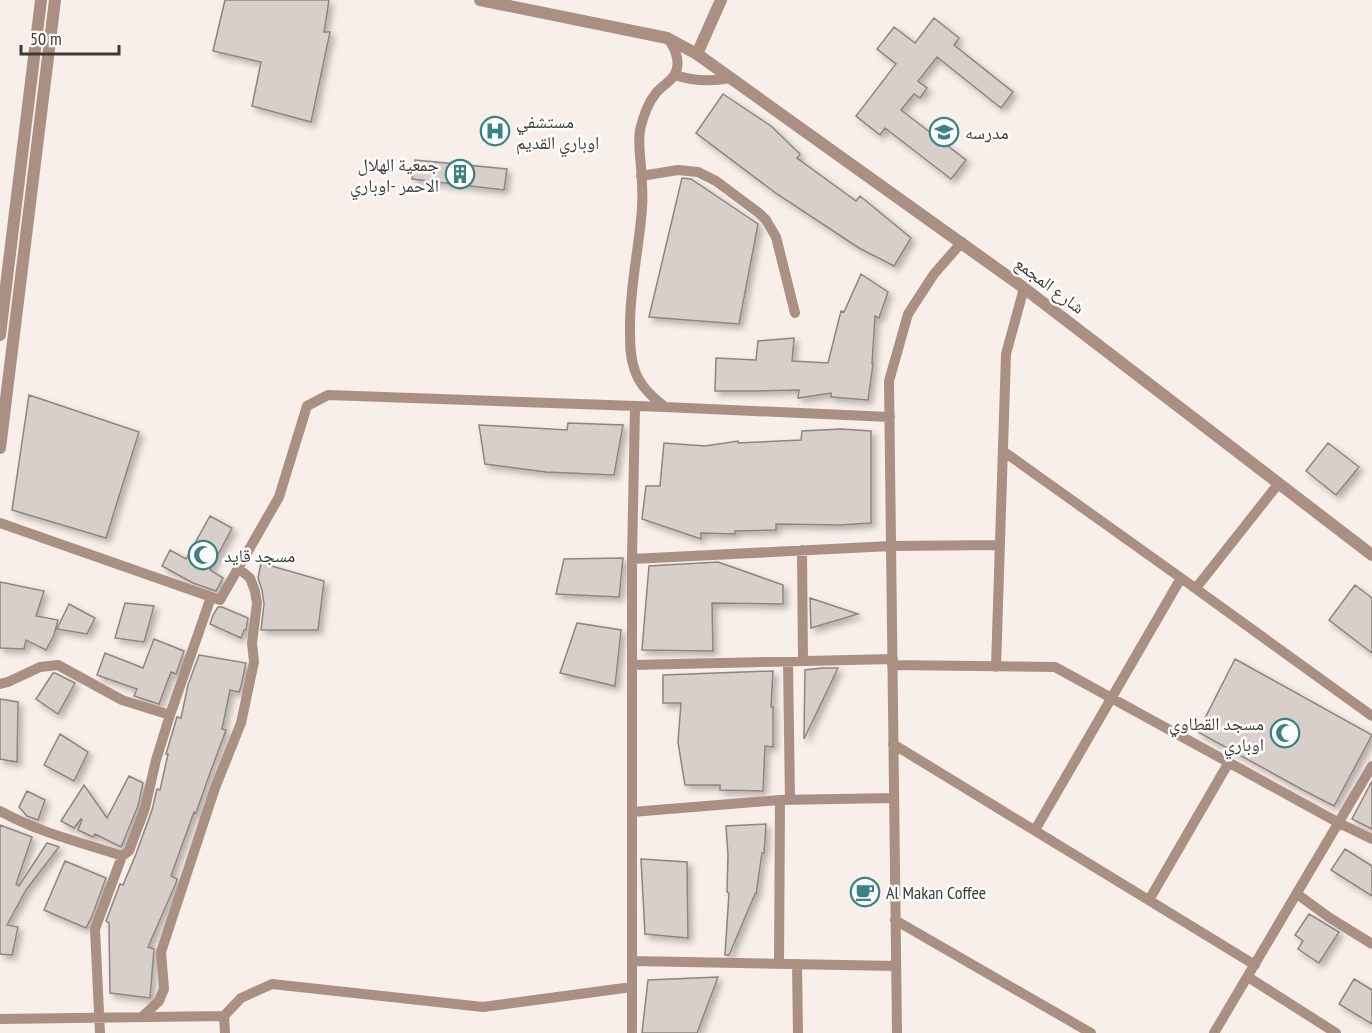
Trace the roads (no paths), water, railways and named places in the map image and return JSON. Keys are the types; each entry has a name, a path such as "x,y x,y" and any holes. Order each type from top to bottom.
{"street":[{"path":"0,335 41,0"},
{"path":"0,448 55,0"},
{"name":"شارع المجمع","path":"480,0 667,38 697,54 1024,288 1372,555"},
{"path":"697,54 721,0"},
{"path":"665,407 641,383 634,368 630,351 630,302 642,208 639,132 643,118 657,92 675,75 677,67 675,51 667,38"},
{"path":"675,75 708,81 730,78"},
{"path":"641,176 678,170 698,172 716,181 759,213 776,237 795,313"},
{"path":"897,1033 890,381 908,314 934,274 962,242"},
{"path":"996,667 1006,354 1024,288"},
{"path":"0,524 220,600 279,497 307,406 328,395 890,417"},
{"path":"632,1033 632,558 635,407"},
{"path":"1003,451 1372,716"},
{"path":"1196,588 1279,483"},
{"path":"632,558 891,546 1000,545"},
{"path":"802,550 803,661"},
{"path":"141,1017 159,1000 164,989 161,952 215,788 241,723 254,662 252,643 257,603 250,578 238,568"},
{"path":"1035,830 1181,578"},
{"path":"100,1033 95,929 122,856 129,851 145,808 156,760 170,715 211,597"},
{"path":"632,665 803,661 1055,668 1372,839"},
{"path":"779,964 788,662"},
{"path":"0,684 40,667 58,665 122,700 170,715"},
{"path":"893,744 1255,965"},
{"path":"1149,900 1229,762"},
{"path":"1214,1033 1372,766"},
{"path":"632,812 785,800 894,798"},
{"path":"0,811 41,831 122,856"},
{"path":"1297,894 1372,944"},
{"path":"895,920 1091,1033"},
{"path":"632,961 896,966"},
{"path":"797,964 798,1033"},
{"path":"1248,977 1336,1033"},
{"path":"0,1019 224,1016 241,998 272,984 483,1007 632,987"},
{"path":"224,1016 225,1033"},
{"path":"1066,1033 1072,1022"}],"place":[{"name":"مستشفي اوباري القديم","path":"495,131"},
{"name":"مدرسه","path":"944,132"},
{"name":"جمعية الهلال الاحمر -اوباري","path":"460,174"},
{"name":"مسجد قايد","path":"203,555"},
{"name":"مسجد القطاوي اوباري","path":"1285,733"},
{"name":"Al Makan Coffee","path":"865,892"}]}
